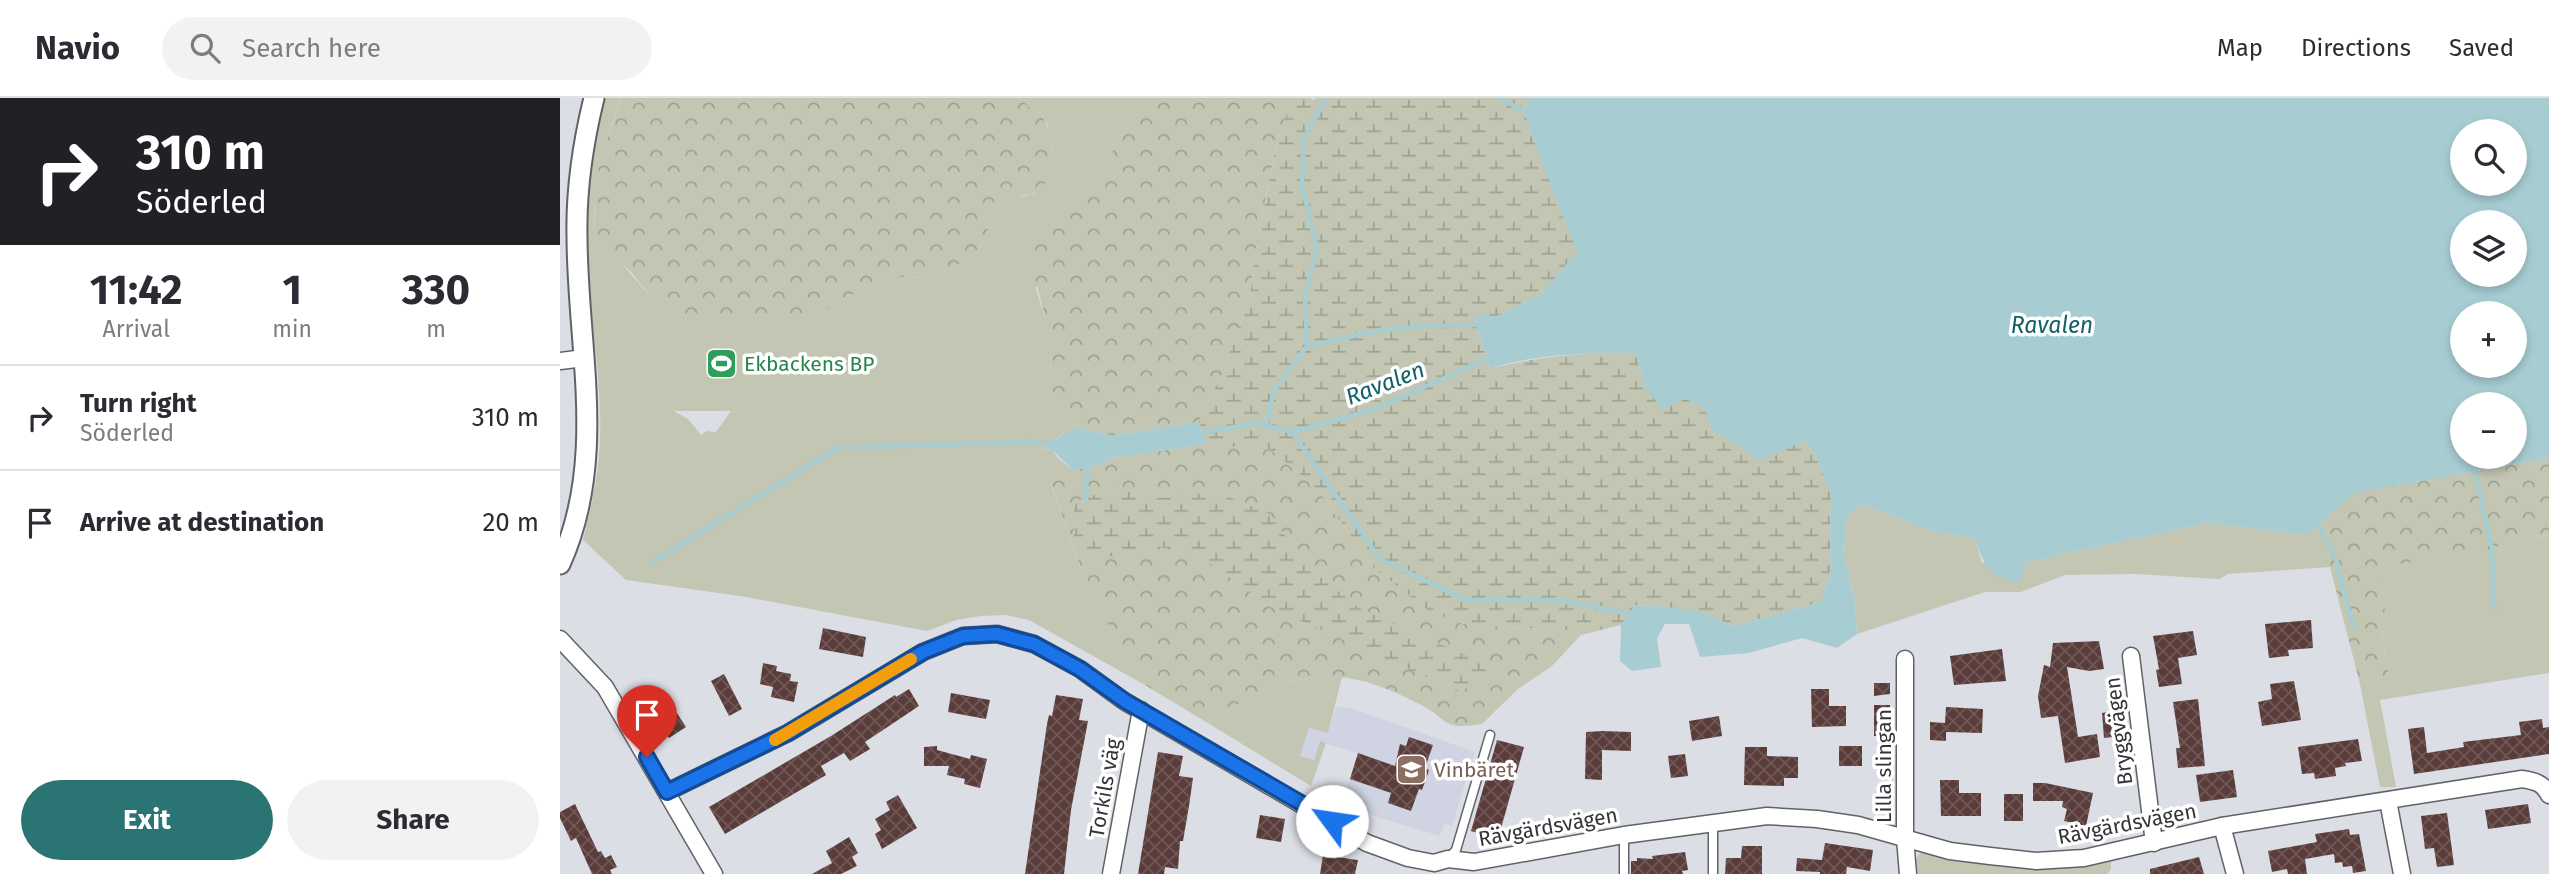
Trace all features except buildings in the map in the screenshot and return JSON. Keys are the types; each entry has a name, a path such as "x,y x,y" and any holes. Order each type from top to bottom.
{"street":[{"path":"560,564 583,491 589,436 577,236 579,178 594,98"},
{"path":"560,360 584,358"},
{"name":"Rävgärdsvägen","path":"667,792 788,733 923,652 963,636 997,634 1034,644 1080,669 1141,710 1367,843 1408,858 1438,865 1474,862 1624,835 1767,816 1858,825 1950,851 2036,860 2084,858 2222,826 2522,779 2535,781 2545,787 2549,795"},
{"path":"560,639 605,687 667,792 709,872"},
{"name":"Bryggvägen","path":"2131,656 2154,843"},
{"name":"Lilla slingan","path":"1905,659 1905,838 1908,874"},
{"name":"Torkils väg","path":"1111,874 1141,710"},
{"path":"2388,801 2402,874"},
{"path":"2222,826 2235,874"}],"lane":[{"path":"1438,865 1456,850 1490,736"},
{"path":"1713,822 1713,874"},
{"path":"1624,835 1624,874"}],"shaded area":[{"name":"Vinbäret","path":"1336,707 1351,708 1475,752 1452,826 1444,823 1440,836 1377,817 1343,801 1358,753 1320,742 1314,760 1299,756 1309,728 1328,733"}],"green space":[{"path":"605,98 621,98 601,164 594,232 651,297 673,317 814,317 885,275 913,278 944,271 962,263 976,252 985,240 995,199 1003,190 1024,196 1035,193 1052,152 1047,124 1041,113 1031,109 1020,98 1147,98 1099,172 1073,203 1036,288 1046,322 1052,396 1074,427 1053,441 1046,441 1045,449 1052,450 1073,470 1050,483 1088,588 1145,685 1029,620 1006,615 981,616 956,620 927,631 740,596 626,580 583,540 592,503 600,440 587,237 589,190","holes":["674,411 731,411 716,432 707,431 701,435 688,419"]},
{"path":"621,98 1020,98 1031,109 1041,113 1047,127 1051,142 1050,173 1044,185 1035,192 1021,195 1003,191 995,199 985,240 976,252 962,263 944,271 912,278 885,275 814,317 673,317 651,297 631,272 604,248 594,233 595,189 600,162"},
{"path":"1147,98 1284,98 1289,107 1276,146 1255,253 1250,297 1222,374 1199,422 1112,436 1074,427 1052,396 1046,322 1030,257 1036,240 1099,172"},
{"path":"1284,98 1528,98 1525,112 1532,136 1578,252 1541,294 1498,316 1474,316 1490,369 1562,356 1636,354 1645,388 1683,398 1805,441 1815,454 1831,493 1832,564 1821,602 1734,626 1686,610 1636,605 1621,625 1581,635 1560,628 1492,629 1460,623 1429,611 1373,567 1318,490 1271,450 1254,444 1233,447 1206,444 1199,422 1222,374 1250,297 1255,253 1276,146 1289,107"},
{"path":"1206,444 1233,447 1254,444 1271,450 1318,490 1373,567 1460,623 1492,629 1560,628 1581,635 1552,666 1518,689 1482,724 1453,725 1421,705 1379,686 1328,676 1281,685 1258,694 1206,722 1145,685 1129,662 1088,588 1050,482 1073,470 1106,463 1113,456"},
{"path":"2549,458 2549,535 2499,546 2483,554 2382,566 2385,616 2380,625 2388,672 2384,682 2360,684 2330,567 2325,519 2353,493 2487,469 2527,469 2527,462"},
{"path":"1119,487 1161,498 1217,492 1269,514 1309,567 1359,608 1491,667 1478,684 1456,690 1272,608 1193,551 1158,547 1131,556 1082,556 1076,551 1074,539 1076,501"},
{"path":"1863,505 1935,532 1975,538 1982,563 2026,562 2208,523 2307,535 2325,519 2330,567 2228,574 2219,579 2135,574 2065,575 2021,592 1985,592 1857,634 1855,600 1844,557 1847,515"},
{"path":"2549,535 2549,673 2380,700 2396,787 2380,787 2360,684 2384,682 2388,672 2380,624 2385,616 2381,566 2483,554 2499,546"},
{"path":"1329,676 1342,677 1328,733 1309,728 1300,756 1314,760 1320,741 1326,743 1311,786 1206,722 1280,685"},
{"path":"1930,851 1986,865 2028,869 2111,861 2111,868 2108,874 1915,874 1914,862 1920,853"}],"water":[{"name":"Ravalen","path":"1528,98 2549,98 2549,458 2527,462 2527,392 2450,392 2450,469 2488,469 2354,493 2307,535 2208,523 2026,562 2020,581 1994,574 1981,555 1975,538 1935,532 1863,505 1847,515 1844,557 1855,600 1857,634 1837,648 1802,638 1749,653 1700,657 1689,624 1665,624 1657,638 1661,667 1632,671 1620,661 1621,625 1636,605 1705,613 1734,626 1821,602 1832,564 1831,493 1815,454 1805,441 1759,460 1711,428 1704,407 1683,398 1663,410 1645,388 1636,354 1543,357 1490,369 1474,316 1498,316 1541,294 1577,252 1525,112"},
{"path":"1199,422 1206,444 1113,456 1106,463 1073,470 1052,450 1046,449 1046,440 1054,441 1074,427 1112,436"}],"waterway":[{"name":"Ravalen","path":"1266,426 1274,390 1307,346 1305,298 1317,247 1302,186 1304,138 1326,98"},
{"name":"Ravalen","path":"1500,98 1525,112"},
{"name":"Ravalen","path":"1307,346 1382,330 1477,325"},
{"name":"Ravalen","path":"1292,432 1372,410 1487,359"},
{"path":"1202,433 1255,423 1292,432 1380,559 1466,600 1557,600 1633,614"},
{"path":"653,562 837,448 1030,442 1046,444"},
{"path":"1086,499 1087,467"},
{"path":"2475,471 2492,549 2494,608"},
{"path":"2319,525 2336,560 2353,626"}],"slow traffic":[{"path":"775,740 911,659"}],"place":[{"name":"Ekbackens BP","path":"721,364"},
{"name":"Vinbäret","path":"1411,770"}],"route":[{"path":"647,757 667,792 788,733 923,652 963,636 997,634 1034,644 1080,669 1125,701 1332,821"}]}
